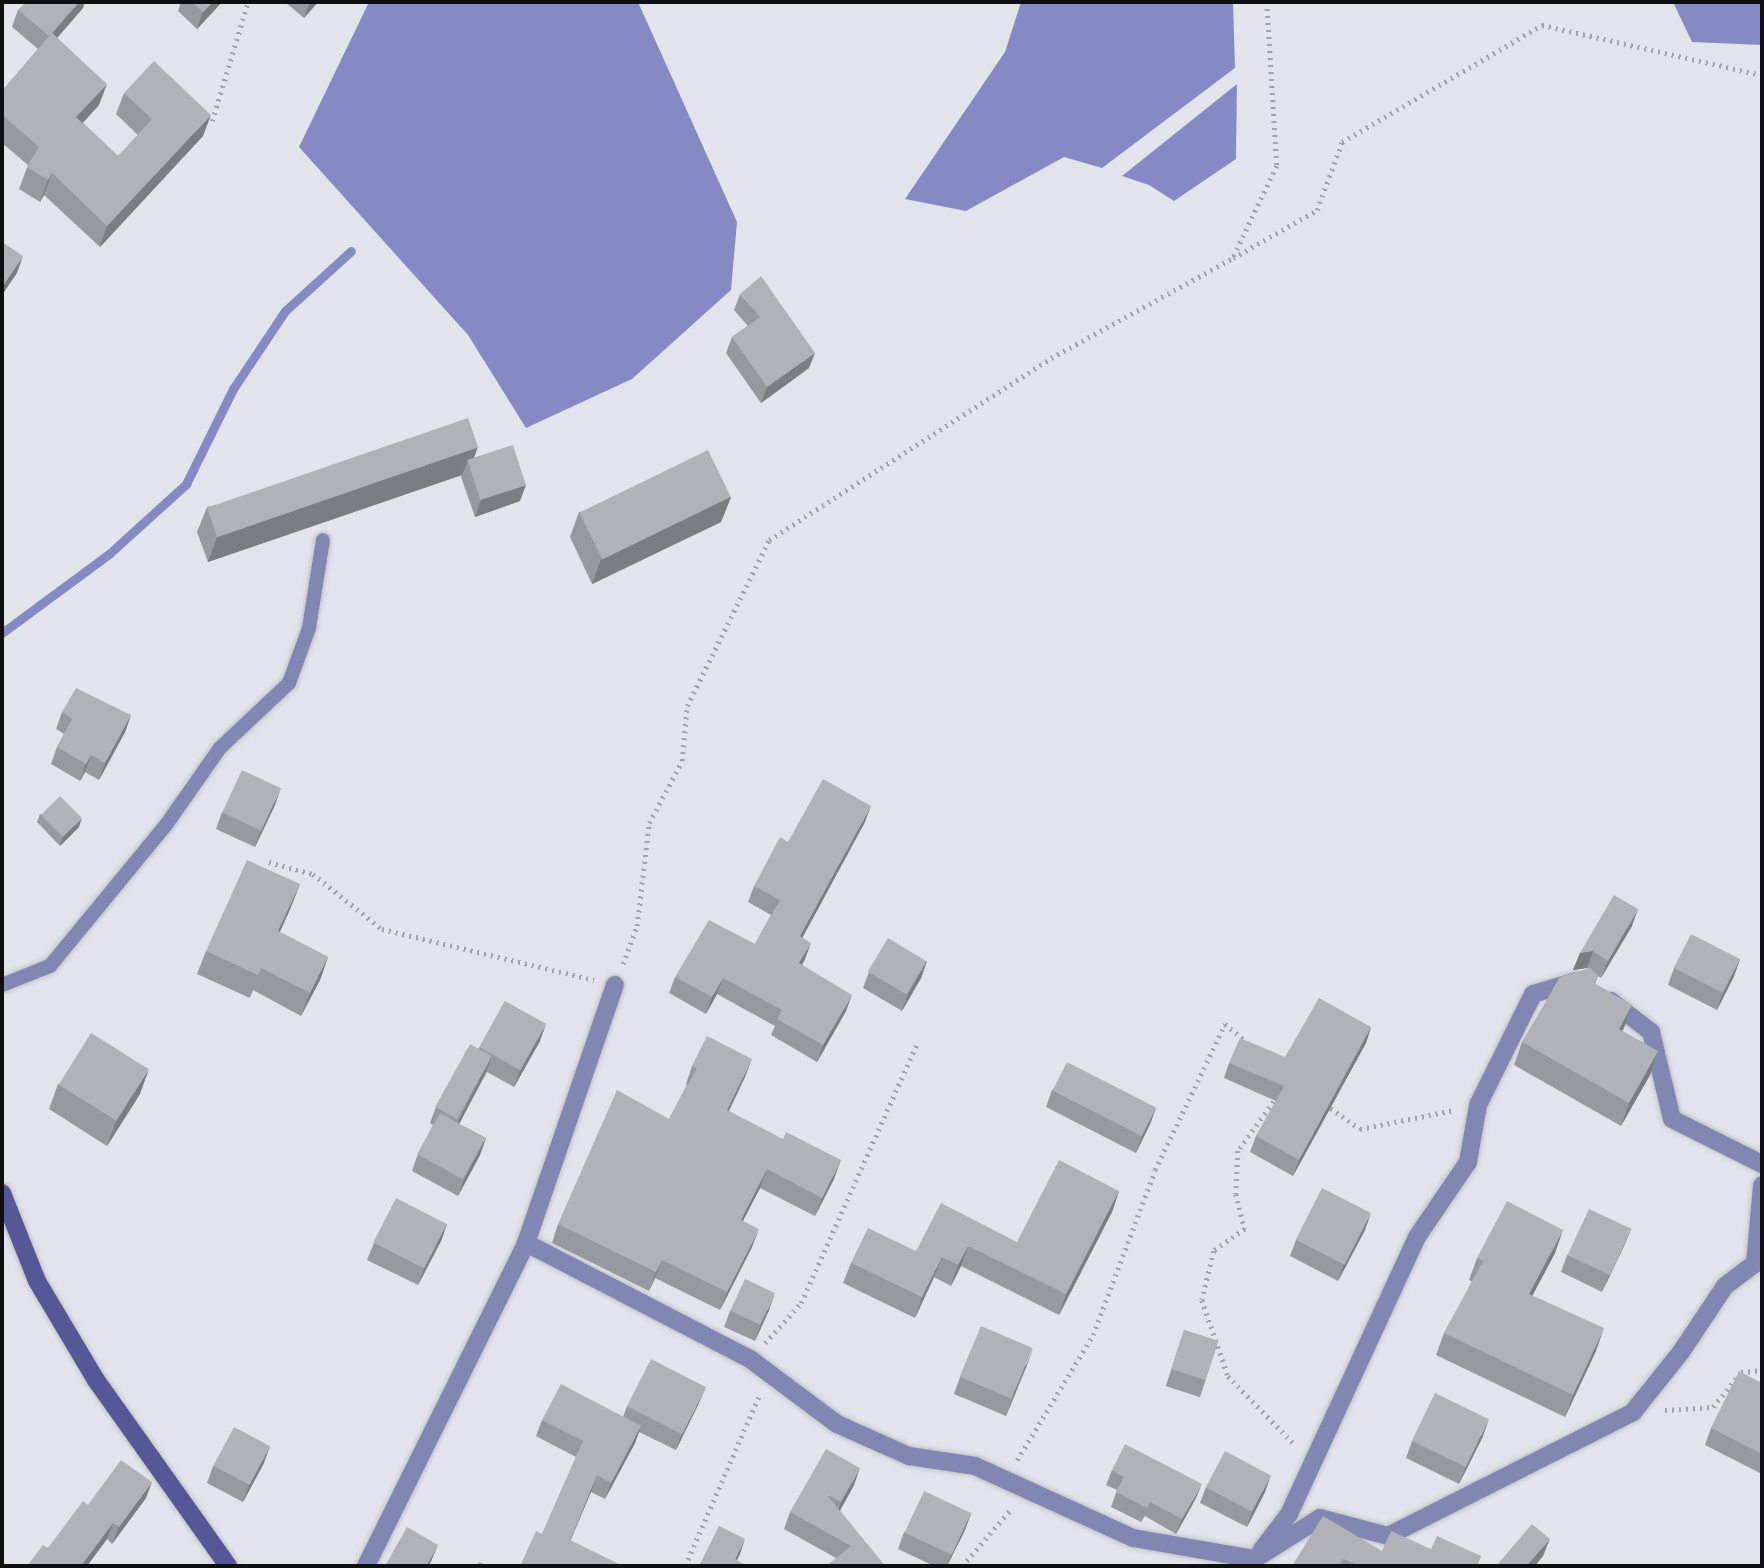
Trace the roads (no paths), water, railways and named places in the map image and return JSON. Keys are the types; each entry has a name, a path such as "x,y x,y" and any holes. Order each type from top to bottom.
{"street":[{"path":"1255,1559 1289,1514 1417,1237 1468,1162 1478,1105 1533,994 1584,979 1651,1032 1672,1119 1762,1164"},
{"path":"366,1566 526,1243 615,985"},
{"path":"526,1243 750,1359 837,1424 909,1456 975,1466 1026,1492 1133,1538 1255,1559 1320,1518 1388,1536 1633,1412 1681,1353 1725,1286 1759,1261 1762,1185"},
{"path":"2,1193 37,1281 96,1380 228,1566"}],"lane":[{"path":"2,985 51,966 166,825 220,748 289,682 309,628 323,540"}],"water":[{"path":"369,2 638,2 737,222 731,290 632,379 526,428 468,335 299,147"},
{"path":"1021,2 1233,2 1235,68 1102,168 1064,157 966,211 905,199 1005,52"},
{"path":"1673,2 1762,2 1762,45 1692,42"},
{"path":"1237,84 1236,159 1174,201 1149,185 1122,176"}],"waterway":[{"path":"2,633 110,553 186,484 233,389 285,311 351,251"}]}
